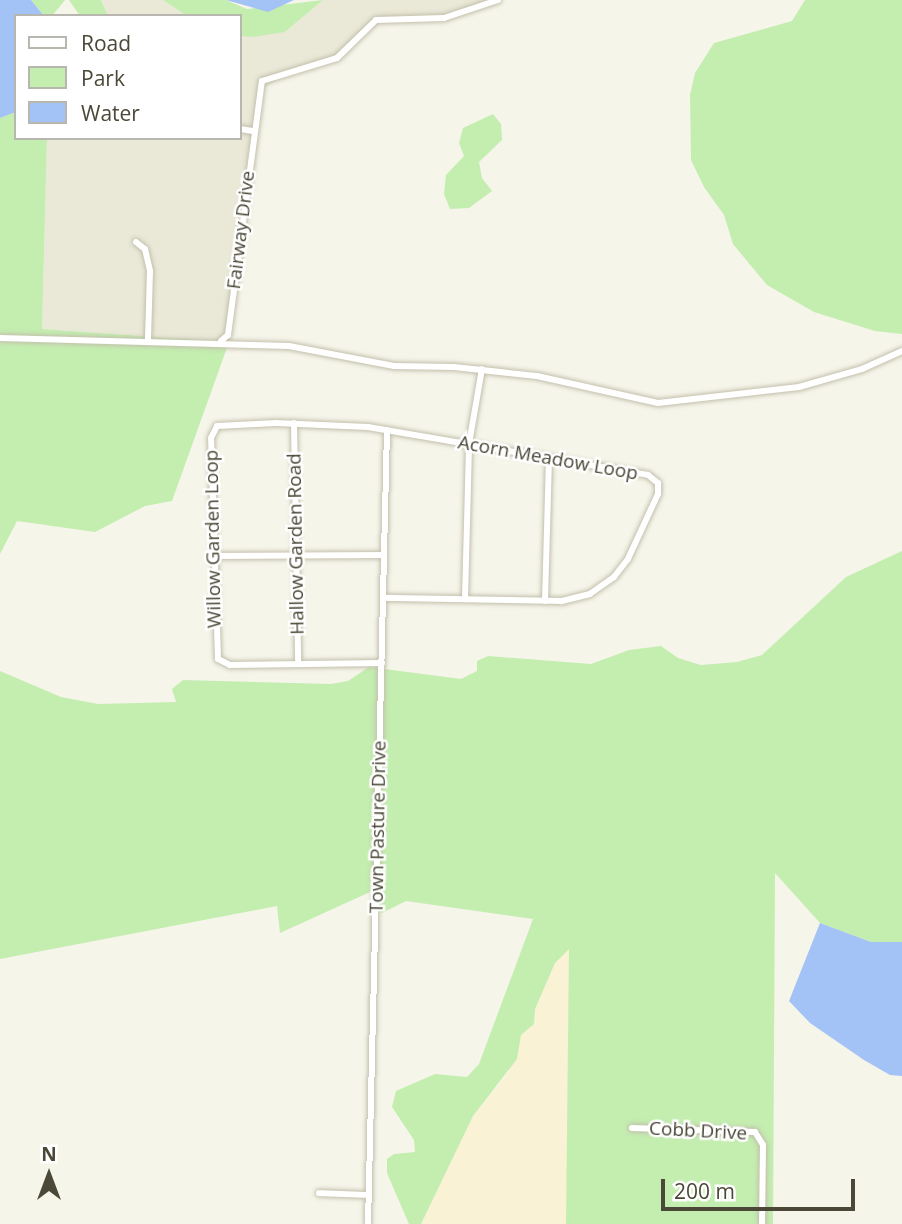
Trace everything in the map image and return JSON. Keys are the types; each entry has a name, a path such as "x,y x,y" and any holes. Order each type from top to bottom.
{"street":[{"name":"Fairway Drive","path":"221,341 228,335 260,83 267,77 337,58 362,29 384,18 444,18 498,0"},
{"path":"242,129 253,131"},
{"path":"136,242 145,250 150,271 148,339"},
{"path":"0,338 221,341 297,347 394,366 482,369 665,403 799,387 862,369 902,351"},
{"path":"465,599 469,444 482,369"},
{"name":"Willow Garden Loop","path":"382,663 227,665 218,659 213,556 214,429 226,423 294,423 387,430"},
{"name":"Hallow Garden Road","path":"294,423 298,664"},
{"name":"Acorn Meadow Loop","path":"383,598 545,601 583,596 614,577 628,559 659,490 650,475 387,430"},
{"name":"Town Pasture Drive","path":"369,1224 387,430"},
{"path":"545,601 549,458"},
{"path":"213,556 383,555"},
{"name":"Cobb Drive","path":"632,1128 744,1129 758,1134 762,1145 762,1224"},
{"path":"319,1193 369,1195"}],"shaded area":[{"path":"101,0 163,0 184,14 107,14"},
{"path":"323,0 503,0 456,18 379,23 342,55 282,76 259,92 229,342 42,329 47,140 242,140 242,36 285,32"},
{"path":"570,948 566,1224 421,1224 473,1116 508,1073 521,1035 534,1024 535,1009 555,962"}],"green space":[{"path":"31,0 65,0 54,14 42,14"},
{"path":"69,0 101,0 107,14 79,14"},
{"path":"163,0 226,0 247,9 323,0 285,32 252,37 242,36 242,14 184,14"},
{"path":"805,0 902,0 902,334 875,331 814,312 767,285 733,244 724,215 704,187 691,160 690,95 695,73 714,43 792,21"},
{"path":"14,113 14,140 47,140 42,329 229,342 172,501 145,506 95,532 17,521 0,554 0,118"},
{"path":"493,114 501,124 502,140 479,162 482,178 492,191 469,208 450,209 444,194 446,175 464,156 459,143 463,128"},
{"path":"902,551 902,942 871,942 820,923 775,873 773,1224 566,1224 569,949 555,963 535,1009 534,1024 521,1035 517,1059 473,1116 421,1224 409,1224 387,1173 387,1159 394,1154 415,1152 414,1140 392,1107 396,1091 435,1074 467,1077 479,1064 533,919 406,901 382,913 375,910 370,892 280,933 277,906 0,959 0,671 61,697 98,704 176,702 172,689 183,680 331,684 348,681 369,667 461,679 477,671 477,661 488,656 591,664 629,650 661,646 678,658 701,665 737,662 762,655 846,577"}],"water":[{"path":"0,0 31,0 42,14 14,14 14,113 0,118"},
{"path":"226,0 294,0 268,12"},
{"path":"820,923 871,942 902,942 902,1076 890,1075 864,1060 810,1023 789,1001"}]}
